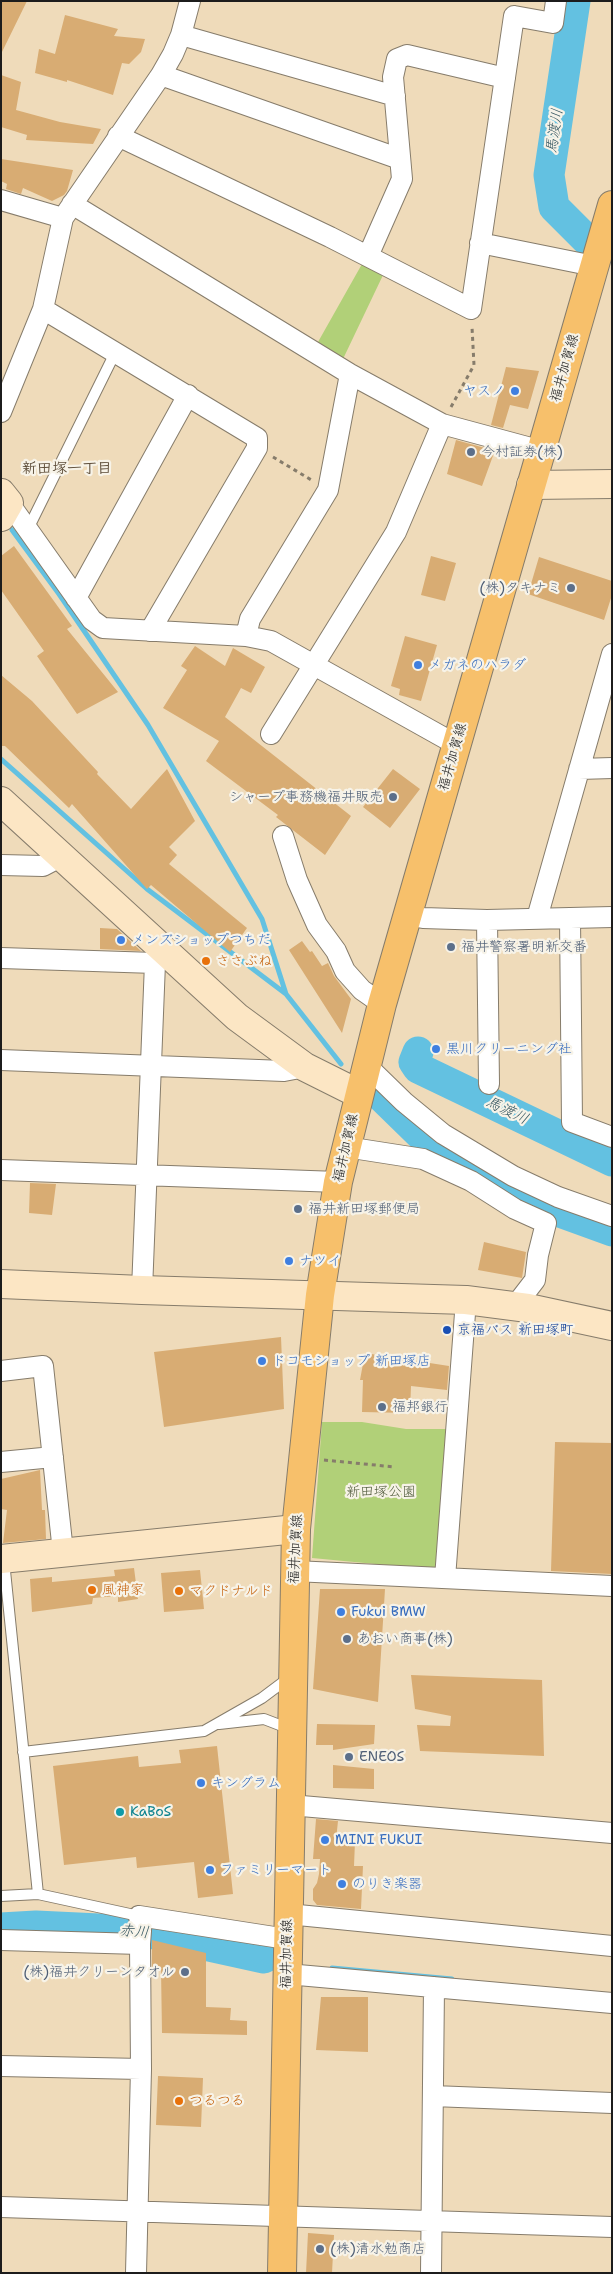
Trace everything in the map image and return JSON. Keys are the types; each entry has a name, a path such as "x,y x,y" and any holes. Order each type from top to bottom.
{"main road":[{"name":"福井加賀線","path":"282,2273 287,1927 296,1529 320,1295 338,1182 382,1004 612,205"}],"street":[{"path":"1,412 43,310 68,211 161,75 173,54 190,1"},
{"path":"118,136 368,256 471,309 514,16 552,23 556,1"},
{"path":"180,35 395,96"},
{"path":"368,256 402,178 393,77 396,60 407,55 505,78"},
{"path":"161,75 400,159"},
{"path":"1,200 68,211 350,374 442,424 542,452"},
{"path":"480,243 594,266"},
{"path":"43,310 257,438 258,448 150,631"},
{"path":"246,636 250,619 328,490 350,374"},
{"path":"76,598 188,396"},
{"path":"271,734 396,532 442,424"},
{"path":"531,485 612,484"},
{"path":"4,504 27,531 92,620 103,628 246,636 271,641 457,745"},
{"path":"537,918 612,654"},
{"path":"579,769 612,768"},
{"path":"1,801 62,856 162,960 305,1067"},
{"path":"283,836 297,880 317,925 336,951 345,970 362,990 382,1004"},
{"path":"1,865 42,866 62,856"},
{"path":"409,908 423,918 487,920 612,917"},
{"path":"570,918 572,1122 612,1137"},
{"path":"487,920 488,1084"},
{"path":"1,958 162,960"},
{"path":"142,1290 150,1066 162,960"},
{"path":"1,1060 284,1071 305,1067 363,1080 404,1102 443,1134 513,1176 558,1197 612,1216"},
{"path":"346,1147 423,1159 471,1181 514,1209 546,1223 538,1255 536,1280 515,1306"},
{"path":"1,1170 338,1182"},
{"path":"1,1284 466,1300 515,1306 612,1326"},
{"path":"445,1578 466,1300"},
{"path":"1,1371 43,1366 63,1552"},
{"path":"1,1462 53,1457"},
{"path":"2,1559 296,1529"},
{"path":"294,1571 612,1586"},
{"path":"290,1805 612,1833"},
{"path":"136,2273 141,2069 141,1930 139,1916 287,1927 612,1946"},
{"path":"1,1940 140,1944"},
{"path":"287,1974 612,2003"},
{"path":"431,2273 434,1987"},
{"path":"1,2066 141,2069"},
{"path":"433,2096 612,2103"},
{"path":"1,2207 612,2227"}],"lane":[{"path":"27,531 115,353"},
{"path":"2,1559 38,1894"},
{"path":"23,1752 204,1731 262,1698 292,1676"},
{"path":"215,1725 264,1719 291,1729"},
{"path":"1,1896 38,1894 139,1916"}],"path":[{"path":"442,424 474,365 471,309"},
{"path":"258,448 328,490"},
{"path":"318,1460 395,1467"}],"green space":[{"path":"362,264 384,273 343,359 318,342"},
{"name":"新田塚公園","path":"322,1422 362,1422 406,1429 451,1429 439,1570 312,1558"}],"building":[{"path":"1,1 27,1 1,54"},
{"path":"65,15 118,29 114,36 145,39 141,52 129,64 122,63 113,95 67,80 67,82 35,73 39,49 55,54"},
{"path":"1,75 21,82 16,110 60,122 101,129 93,144 26,140 27,135 1,127"},
{"path":"1,159 73,170 67,191 64,195 52,201 23,188 21,194 6,189 7,184 1,181"},
{"path":"506,367 539,371 528,409 510,405 503,428 491,425"},
{"path":"456,440 492,450 494,453 482,486 447,474"},
{"path":"14,546 72,626 67,629 118,692 77,714 37,656 44,651 1,590 1,556"},
{"path":"431,556 456,563 445,601 421,595"},
{"path":"539,557 612,581 612,595 604,620 528,594"},
{"path":"405,636 437,645 421,701 399,695 400,689 391,686"},
{"path":"195,646 225,666 233,648 265,667 251,693 241,688 225,717 351,816 325,855 276,817 278,815 206,761 219,741 163,708 187,670 181,666"},
{"path":"1,675 32,701 131,809 167,769 195,821 169,847 177,855 169,864 247,928 230,952 151,885 147,889 72,804 69,808 5,746 1,746"},
{"path":"393,769 420,789 390,828 363,807"},
{"path":"100,928 117,929 141,951 100,949"},
{"path":"302,941 310,952 312,951 322,966 328,963 334,976 351,999 342,1033 289,950"},
{"path":"30,1183 56,1184 52,1215 29,1213"},
{"path":"484,1242 526,1252 522,1278 478,1270"},
{"path":"281,1337 284,1409 164,1427 154,1352"},
{"path":"365,1353 449,1366 447,1390 411,1386 410,1413 362,1412 363,1380 360,1380"},
{"path":"555,1442 612,1443 612,1574 551,1571"},
{"path":"40,1470 42,1510 45,1510 46,1539 3,1543 7,1510 1,1509 1,1479"},
{"path":"134,1568 138,1599 118,1602 118,1596 93,1598 92,1604 32,1612 30,1579 52,1577 52,1582 115,1576 114,1570"},
{"path":"200,1570 204,1609 164,1612 161,1573"},
{"path":"320,1589 385,1589 378,1702 313,1689"},
{"path":"411,1675 542,1680 544,1756 420,1751 417,1725 450,1726 451,1716 415,1709"},
{"path":"317,1724 375,1725 374,1744 333,1750 333,1745 316,1745"},
{"name":"KaBoS","path":"217,1746 233,1894 198,1898 194,1862 137,1868 136,1857 64,1865 53,1766 138,1756 139,1767 181,1763 179,1750"},
{"path":"333,1765 374,1769 374,1789 333,1788"},
{"path":"316,1819 338,1821 336,1840 355,1841 354,1866 363,1866 361,1909 317,1905 313,1900 313,1889 317,1883 320,1859 313,1859"},
{"path":"152,1940 206,1953 206,2007 231,2008 230,2020 247,2021 247,2035 162,2033 161,1969 152,1969"},
{"path":"321,1997 368,1997 368,2052 316,2050"},
{"path":"158,2076 203,2078 201,2127 156,2125"},
{"path":"308,2233 334,2235 332,2273 306,2273"}],"waterway":[{"name":"馬渡川","path":"575,1 549,175 554,207 592,245"},
{"path":"12,530 59,594 148,725 262,919 286,994 341,1064"},
{"path":"1,759 147,889 286,994"},
{"name":"馬渡川","path":"418,1052 414,1062 418,1068 612,1161"},
{"path":"382,1097 423,1137 521,1198 612,1231"},
{"name":"赤川","path":"1,1928 36,1926 141,1931 264,1958"},
{"path":"332,1968 452,1979"}],"place":[{"name":"ヤスノ","path":"515,391"},
{"name":"今村証券(株)","path":"471,452"},
{"name":"(株)タキナミ","path":"571,588"},
{"name":"メガネのハラダ","path":"418,665"},
{"name":"シャープ事務機福井販売","path":"393,797"},
{"name":"メンズショップつちだ","path":"121,940"},
{"name":"福井警察署明新交番","path":"451,947"},
{"name":"ささぶね","path":"206,961"},
{"name":"黒川クリーニング社","path":"436,1049"},
{"name":"福井新田塚郵便局","path":"298,1209"},
{"name":"ナツイ","path":"289,1261"},
{"name":"京福バス 新田塚町","path":"447,1330"},
{"name":"ドコモショップ 新田塚店","path":"262,1361"},
{"name":"福邦銀行","path":"382,1407"},
{"name":"風神家","path":"92,1590"},
{"name":"マクドナルド","path":"179,1591"},
{"name":"Fukui BMW","path":"341,1612"},
{"name":"あおい商事(株)","path":"347,1639"},
{"name":"ENEOS","path":"349,1757"},
{"name":"キングラム","path":"201,1783"},
{"name":"KaBoS","path":"120,1812"},
{"name":"MINI FUKUI","path":"325,1840"},
{"name":"ファミリーマート","path":"210,1870"},
{"name":"のりき楽器","path":"342,1884"},
{"name":"(株)福井クリーンタオル","path":"185,1972"},
{"name":"つるつる","path":"179,2101"},
{"name":"(株)清水勉商店","path":"320,2249"}],"district":[{"name":"新田塚一丁目","path":"67,469"}]}
